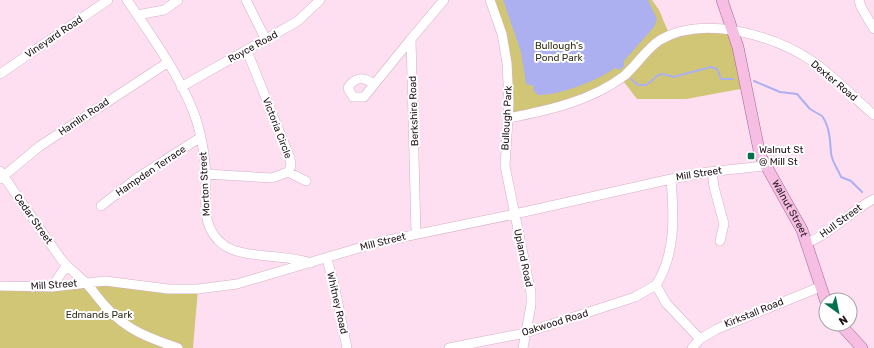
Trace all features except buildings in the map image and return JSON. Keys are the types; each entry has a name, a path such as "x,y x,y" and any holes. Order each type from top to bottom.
{"main road":[{"name":"Walnut Street","path":"722,0 733,30 756,144 764,166 799,222 808,243 822,292"},
{"path":"847,332 862,348"}],"street":[{"name":"Vineyard Road","path":"0,74 108,0"},
{"name":"Morton Street","path":"127,0 182,87 192,108 201,137 206,174 206,218 210,229 226,246 240,252 300,259 311,263"},
{"path":"137,15 164,10 178,0"},
{"path":"246,0 266,40"},
{"name":"Royce Road","path":"182,87 298,21 320,0"},
{"path":"373,84 444,0"},
{"name":"Bullough Park","path":"490,0 502,34 506,53 509,86 509,118 505,166 515,214"},
{"path":"859,0 861,7 874,29"},
{"name":"Dexter Road","path":"509,118 558,107 601,89 622,77 654,45 667,37 700,29 733,30 770,40 805,57 827,72 874,115"},
{"name":"Berkshire Road","path":"411,39 416,234"},
{"name":"Victoria Circle","path":"206,174 272,178 288,172 290,166 290,158 247,51"},
{"name":"Hamlin Road","path":"1,175 40,146 167,63"},
{"name":"Hampden Terrace","path":"101,206 137,178 201,137"},
{"name":"Mill Street","path":"0,286 52,287 85,282 105,281 161,288 198,289 254,280 327,259 378,242 515,214 671,179 712,172 764,166"},
{"path":"288,172 306,181"},
{"path":"712,172 714,187 724,224 720,241"},
{"name":"Cedar Street","path":"1,175 66,266 85,282 105,306 126,326 151,339 178,348"},
{"path":"671,179 673,207 670,255 664,272 656,285 666,303 700,339"},
{"name":"Hull Street","path":"808,243 818,238 855,210 874,199"},
{"name":"Upland Road","path":"515,214 531,293 531,305 523,348"},
{"name":"Whitney Road","path":"327,259 335,288 345,348"},
{"path":"52,287 66,266"},
{"name":"Oakwood Road","path":"449,348 525,333 635,297 656,285"},
{"name":"Kirkstall Road","path":"692,348 700,339 727,324 820,287"}],"green space":[{"name":"Bullough's Pond Park","path":"490,0 652,0 659,10 670,36 682,32 733,30 746,88 686,99 637,99 621,78 595,93 509,118 508,77"},
{"name":"Edmands Park","path":"73,284 198,289 193,348 0,348 0,286"}],"water":[{"path":"503,0 648,0 657,19 654,27 624,61 624,66 620,70 615,68 589,82 567,90 546,95 538,95 533,90 534,86 526,84 521,52"}],"waterway":[{"path":"631,79 638,85 646,85 660,74 673,77 711,67 717,69 721,79 733,79"},
{"path":"754,81 780,92 797,94 810,109 822,116 828,129 831,153 841,177 851,181 862,192"}],"place":[{"name":"Walnut St @ Mill St","path":"751,156"}]}
